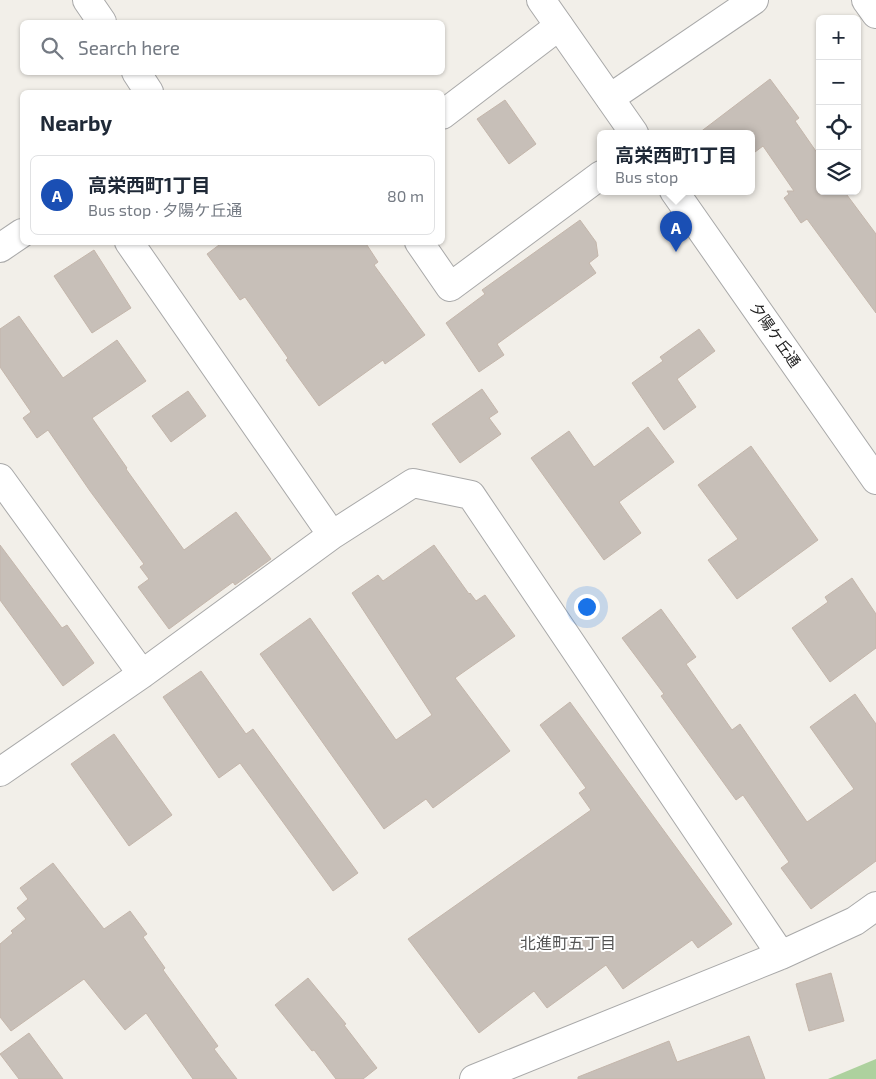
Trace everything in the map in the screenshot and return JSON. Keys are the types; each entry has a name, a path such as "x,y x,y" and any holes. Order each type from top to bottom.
{"street":[{"path":"87,0 101,20"},
{"path":"541,0 632,130"},
{"path":"610,98 754,0"},
{"path":"866,0 876,14"},
{"path":"445,113 559,26"},
{"path":"138,75 148,90"},
{"path":"421,245 450,287 597,178"},
{"name":"夕陽ケ丘通","path":"677,195 876,480"},
{"path":"0,248 20,234"},
{"path":"132,245 332,535"},
{"path":"0,478 142,674"},
{"path":"0,772 142,674 332,535 413,483 471,495 781,955"},
{"path":"474,1079 781,955 855,921 876,906"}],"green space":[{"path":"876,1059 876,1079 828,1079"}],"building":[{"path":"770,79 799,118 795,121 816,151 816,195 847,195 876,234 876,313 807,219 801,223 784,198 789,194 787,191 794,191 763,146 755,152 755,130 703,130"},
{"path":"505,100 536,144 509,164 477,119"},
{"path":"580,220 596,242 598,256 589,263 596,273 497,344 504,355 479,372 446,323 485,294 482,290"},
{"path":"219,245 367,245 378,262 374,265 425,335 385,364 383,360 319,406 245,297 240,300 207,254"},
{"path":"94,250 131,308 92,333 54,276"},
{"path":"19,316 63,378 117,340 146,381 92,418 184,550 236,512 271,559 235,585 233,582 169,629 138,587 149,579 140,567 144,564 48,430 37,438 23,418 31,412 0,367 0,329"},
{"path":"699,329 715,351 677,379 696,407 664,430 632,383 663,361 660,357"},
{"path":"482,389 498,412 489,418 501,434 460,463 432,424"},
{"path":"188,391 206,416 171,442 152,416"},
{"path":"648,427 674,462 619,502 641,533 604,560 531,458 569,431 594,467"},
{"path":"751,446 818,540 737,599 708,560 738,539 698,485"},
{"path":"0,545 62,628 67,625 94,663 63,686 0,600"},
{"path":"434,545 469,594 476,601 485,595 515,636 455,678 510,751 433,808 426,799 384,829 260,654 310,618 396,740 432,715 352,593 378,575 383,581"},
{"path":"852,578 876,614 876,648 830,682 792,628 828,602 825,597"},
{"path":"661,609 696,657 686,664 732,730 740,724 807,822 854,789 810,727 855,694 876,724 876,861 811,909 781,868 789,862 743,795 736,800 661,696 664,694 622,638"},
{"path":"201,671 246,734 253,729 358,873 333,891 240,763 219,778 163,697"},
{"path":"570,702 732,924 698,948 692,940 623,989 606,965 547,1008 534,991 479,1033 408,939 591,810 579,793 586,788 540,725"},
{"path":"114,734 172,815 129,846 71,764"},
{"path":"53,863 104,929 130,911 147,934 143,937 165,968 163,970 218,1046 214,1049 237,1079 193,1079 146,1013 125,1030 84,979 11,1031 0,1017 0,944 13,933 11,931 26,919 17,908 28,899 20,888"},
{"path":"831,973 844,1021 809,1031 796,984"},
{"path":"308,978 346,1024 344,1025 377,1068 363,1079 336,1079 275,1005"},
{"path":"29,1033 63,1079 19,1079 0,1054"},
{"path":"749,1036 765,1079 578,1079 578,1077 669,1041 677,1062"}],"place":[{"name":"高栄西町1丁目","path":"676,252"}],"district":[{"name":"北進町五丁目","path":"568,943"}]}
